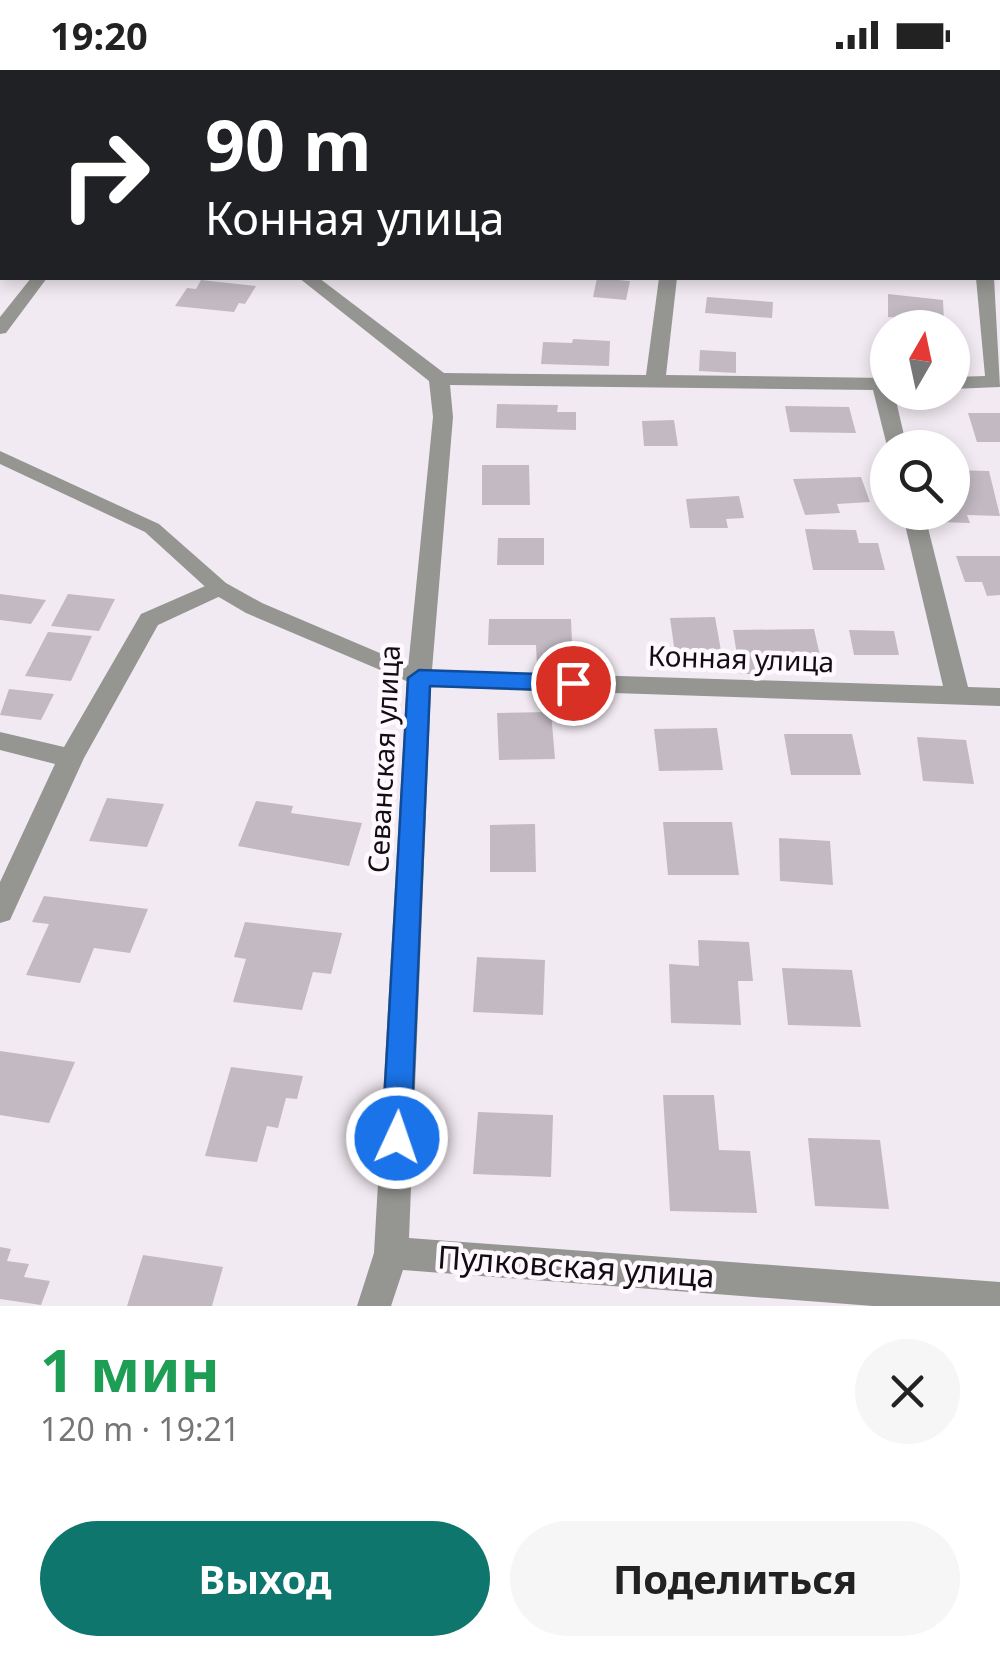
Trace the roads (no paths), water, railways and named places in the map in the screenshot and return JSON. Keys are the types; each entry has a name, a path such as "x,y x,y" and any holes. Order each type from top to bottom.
{"street":[{"path":"315,280 342,288 438,380 870,384"},
{"path":"655,380 668,280"},
{"path":"970,382 998,382 985,280"},
{"name":"Севанская улица","path":"374,1306 391,1253 419,678 443,417 438,380"},
{"path":"917,530 958,696"},
{"path":"0,912 71,758 149,620 218,588"},
{"name":"Конная улица","path":"419,678 1000,697"},
{"path":"0,742 71,758"},
{"name":"Пулковская улица","path":"391,1253 1000,1299"}],"lane":[{"path":"0,329 37,280"},
{"path":"0,457 152,528 218,588 254,608 419,678"}]}
